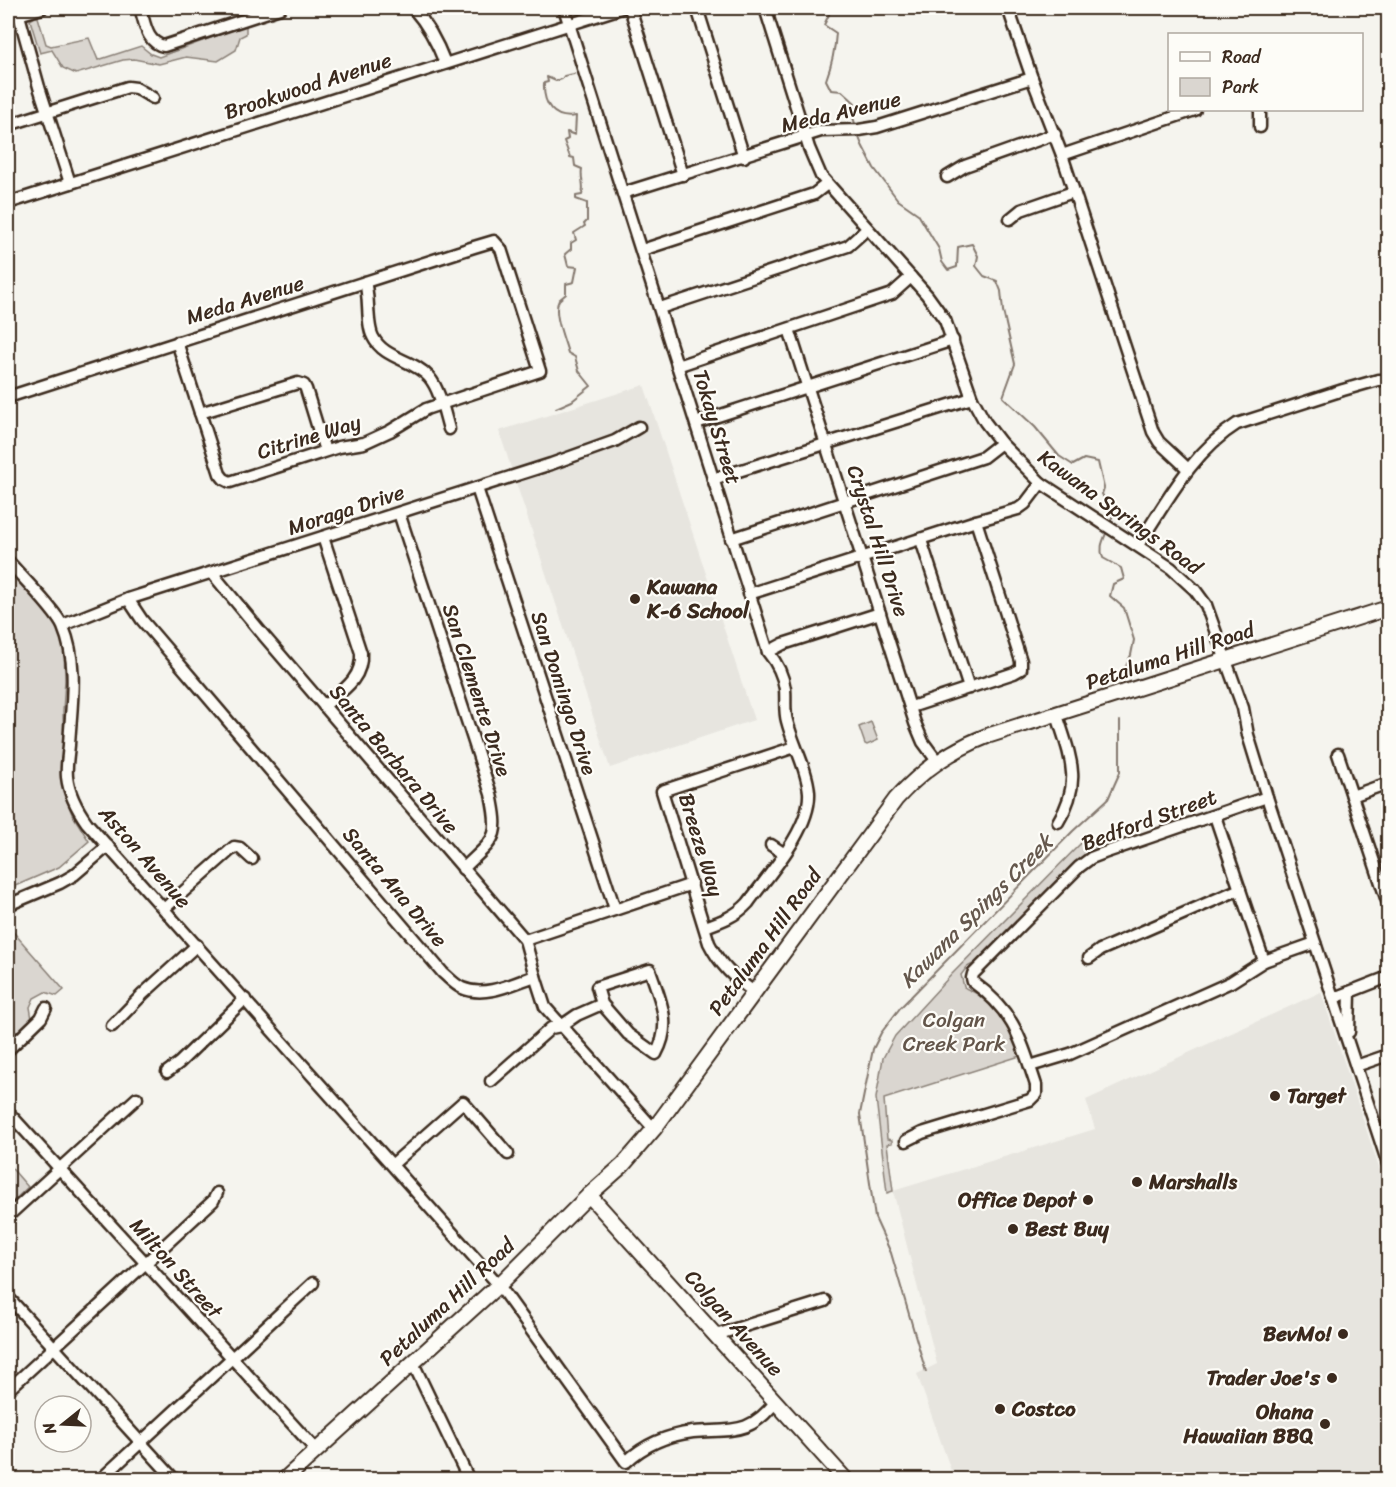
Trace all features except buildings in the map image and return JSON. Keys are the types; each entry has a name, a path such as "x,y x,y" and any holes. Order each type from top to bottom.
{"main road":[{"name":"Petaluma Hill Road","path":"284,1479 413,1363 622,1165 654,1129 896,799 907,786 937,761 987,736 1389,608"},
{"name":"Colgan Avenue","path":"589,1195 846,1479"}],"street":[{"path":"42,8 14,13 70,183"},
{"path":"140,8 150,39 164,46 265,10 280,8"},
{"path":"413,8 427,24 437,41 445,63"},
{"name":"Tokay Street","path":"564,8 642,250 731,540 768,652 777,664 782,678 785,690 786,720 809,792 808,809 803,826 740,912 705,927"},
{"name":"Brookwood Avenue","path":"8,203 621,8"},
{"path":"630,8 682,175"},
{"path":"697,8 744,157"},
{"name":"Kawana Springs Road","path":"765,8 815,164 827,183 945,320 972,398 985,422 1041,483 1171,568 1195,590 1209,612 1242,708 1267,797 1389,1164"},
{"path":"1008,8 1032,78 1055,134 1153,432 1159,442 1188,469"},
{"name":"Meda Avenue","path":"623,193 744,157 821,131 869,129 1032,78"},
{"path":"8,125 128,87 136,88 153,98"},
{"path":"1062,155 1192,111"},
{"path":"1260,111 1260,127"},
{"path":"947,177 965,166 1055,134"},
{"path":"642,250 814,194 827,183"},
{"path":"1010,219 1021,210 1073,192"},
{"path":"660,308 848,246 867,229"},
{"name":"Meda Avenue","path":"8,397 494,241 501,249 540,371"},
{"path":"677,366 892,294 910,277"},
{"path":"364,282 373,337 390,355 414,364 430,378 442,404 449,429"},
{"name":"Crystal Hill Drive","path":"789,329 911,707 923,742 937,761"},
{"path":"696,423 953,340"},
{"name":"Citrine Way","path":"177,342 220,474 224,480 230,482 326,452 364,443 390,431 416,414 540,371"},
{"path":"1138,545 1188,469 1215,439 1236,424 1343,390 1378,380 1389,380"},
{"path":"200,413 298,383 304,385 306,389 326,452"},
{"path":"713,480 972,398"},
{"name":"Moraga Drive","path":"63,625 128,599 603,446 639,427"},
{"path":"731,540 983,457 1001,442"},
{"path":"749,594 1018,509 1025,504 1041,483"},
{"name":"San Domingo Drive","path":"477,488 615,909"},
{"name":"San Clemente Drive","path":"399,513 495,812 496,829 491,843 463,869"},
{"path":"911,707 1014,674 1021,669 1022,665 976,521"},
{"path":"323,537 362,653 359,672 352,682 324,706"},
{"path":"921,540 969,688"},
{"name":"Aston Avenue","path":"8,561 63,625 72,661 67,765 69,788 78,810 498,1284 626,1462 638,1451 670,1437 692,1432 732,1431 740,1428 760,1418 776,1401"},
{"name":"Santa Barbara Drive","path":"212,573 525,940 535,976"},
{"name":"Santa Ana Drive","path":"128,599 150,630 443,973 459,987 475,992 492,990 535,976"},
{"path":"768,652 783,644 880,613"},
{"path":"1057,715 1074,780 1067,808 1058,822"},
{"name":"Breeze Way","path":"754,992 726,970 716,957 662,791 795,747"},
{"path":"1338,754 1389,904"},
{"path":"1352,795 1389,783"},
{"name":"Bedford Street","path":"906,1141 922,1133 1030,1100 1036,1094 1036,1085 1030,1066 1011,1019 973,982 972,978 973,974 1079,867 1091,858 1267,797"},
{"path":"1215,816 1264,961"},
{"path":"771,845 783,854"},
{"path":"8,905 74,875 108,846"},
{"path":"165,908 234,847 240,848 252,859"},
{"path":"525,940 692,884"},
{"path":"1089,958 1240,889"},
{"path":"1030,1066 1070,1054 1220,987 1264,961 1315,943"},
{"path":"112,1026 197,945"},
{"path":"650,970 665,1026 663,1042 656,1054 628,1034 602,1004 597,987 650,970"},
{"path":"535,976 545,1007 654,1129"},
{"path":"1334,998 1389,977"},
{"path":"1349,1044 1350,992"},
{"path":"167,1072 179,1064 245,999"},
{"path":"490,1081 551,1028 561,1026 577,1015 602,1004"},
{"path":"8,1050 41,1018 46,1008"},
{"path":"1356,1066 1389,1055"},
{"path":"8,1216 137,1098"},
{"path":"393,1164 463,1102 508,1154"},
{"name":"Milton Street","path":"8,1112 316,1450"},
{"path":"8,1390 213,1201 217,1192"},
{"path":"100,1479 313,1283"},
{"path":"8,1297 174,1479"},
{"path":"716,1335 825,1301"},
{"path":"413,1363 469,1479"}],"shaded area":[{"name":"Kawana K-6 School","path":"644,385 754,720 610,768 499,431"},
{"path":"1321,992 1388,1195 1388,1479 954,1479 917,1374 937,1364 893,1191 1095,1129 1086,1100"}],"green space":[{"path":"38,17 46,44 51,46 89,38 98,60 141,46 159,57 246,25 246,34 240,37 236,50 218,61 186,57 159,64 134,59 123,60 76,74 63,68 52,50 40,53 30,20"},
{"path":"8,569 55,622 64,647 65,796 72,814 89,841 59,867 8,889"},
{"path":"871,722 878,740 867,745 859,727"},
{"name":"Colgan Creek Park","path":"1086,838 1098,849 1073,864 977,962 967,967 961,975 964,987 985,1000 1003,1022 1020,1056 884,1099 887,1139 892,1140 892,1143 887,1144 893,1191 887,1193 876,1098 883,1058 895,1036 952,974"},
{"path":"8,926 64,990 57,996 45,992 34,998 30,1007 32,1019 8,1041"},
{"path":"8,1164 28,1187 8,1206"}],"waterway":[{"name":"Kawana Spings Creek","path":"832,8 824,25 836,33 833,57 826,80 831,90 842,91 855,103 852,114 856,127"},
{"path":"556,408 572,401 591,386 579,371 575,357 568,353 557,312 559,300 566,294 566,284 574,282 577,267 568,266 565,254 571,249 571,243 576,240 574,233 585,226 587,221 587,203 576,199 576,196 582,195 583,191 582,169 575,166 574,158 570,157 564,141 568,139 567,132 575,135 576,116 568,117 556,113 548,104 544,91 544,83 548,82 547,77 556,81 574,74"},
{"name":"Kawana Spings Creek","path":"858,135 874,168 898,200 918,214 939,249 942,262 948,270 957,267 958,247 972,244 978,256 976,266 984,276 997,281 1015,364 1003,397 1035,427 1059,456 1073,465 1084,459 1098,462 1104,488 1102,494 1113,515 1110,522"},
{"name":"Kawana Spings Creek","path":"1107,531 1101,547 1103,558 1121,568 1124,579 1113,584 1110,596 1124,608 1134,640 1124,671 1118,676"},
{"name":"Kawana Spings Creek","path":"926,1372 891,1253 875,1218 860,1114 873,1049 881,1033 900,1008 1073,831 1108,799 1120,772 1120,721"}],"place":[{"name":"Kawana K-6 School","path":"635,599"},
{"name":"Target","path":"1275,1096"},
{"name":"Marshalls","path":"1137,1182"},
{"name":"Office Depot","path":"1088,1200"},
{"name":"Best Buy","path":"1013,1229"},
{"name":"BevMo!","path":"1343,1334"},
{"name":"Trader Joe's","path":"1332,1378"},
{"name":"Costco","path":"1000,1409"},
{"name":"Ohana Hawaiian BBQ","path":"1325,1424"}]}
